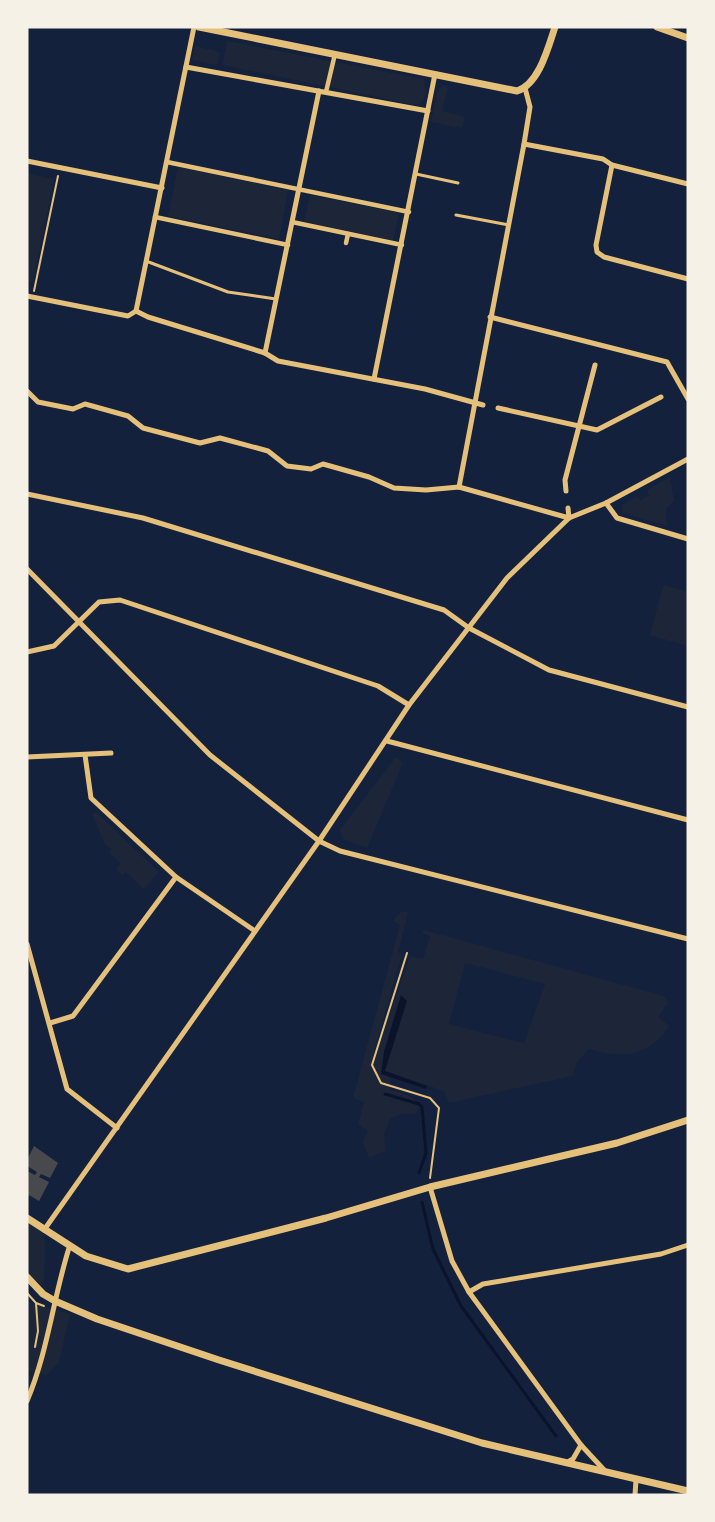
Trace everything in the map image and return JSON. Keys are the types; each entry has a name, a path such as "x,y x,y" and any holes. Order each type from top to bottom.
{"street":[{"path":"30,296 128,316 136,311 194,27"},
{"path":"200,27 508,90 525,88 533,81 555,27"},
{"path":"657,27 688,38"},
{"path":"326,92 334,54"},
{"path":"186,67 428,111"},
{"path":"374,379 435,74"},
{"path":"459,486 524,144 530,106 525,88"},
{"path":"266,353 319,91"},
{"path":"524,144 603,159 612,165 688,184"},
{"path":"27,161 162,188"},
{"path":"167,162 409,212"},
{"path":"612,165 596,245 597,252 604,257 688,279"},
{"path":"155,217 288,245"},
{"path":"292,222 402,245"},
{"path":"346,243 348,234"},
{"path":"136,311 148,317 266,353 278,361 374,379 475,401 483,405"},
{"path":"490,317 599,348 667,362 688,399"},
{"path":"566,491 565,480 595,365"},
{"path":"674,390 681,386"},
{"path":"27,391 38,402 73,409 85,405 128,416 143,428 200,442 220,438 268,451 287,466 311,470 323,464 369,477 394,488 426,490 459,486 569,518"},
{"path":"498,408 597,430 661,397"},
{"path":"44,1230 319,841 409,705 507,578 569,518 606,503 688,459"},
{"path":"27,494 143,518 444,610 470,628 549,670 688,707"},
{"path":"606,503 617,518 688,538"},
{"path":"568,508 569,518"},
{"path":"27,569 210,755 319,841 340,851 688,939"},
{"path":"27,652 54,646 99,602 120,600 378,686 409,705"},
{"path":"387,741 688,820"},
{"path":"27,757 111,753"},
{"path":"85,755 92,798 176,877 255,931"},
{"path":"50,1023 73,1016 176,877"},
{"path":"27,944 67,1089 117,1128"},
{"path":"27,1218 69,1248 86,1256 128,1269 326,1218 429,1187 617,1143 688,1120"},
{"path":"429,1187 452,1262 469,1292 581,1445 607,1473"},
{"path":"469,1292 483,1284 662,1254 688,1245"},
{"path":"27,1401 41,1368 69,1248"},
{"path":"27,1277 55,1301 111,1324 265,1374 482,1443 688,1491"},
{"path":"566,1463 573,1460 581,1445"},
{"path":"635,1495 636,1480"}],"lane":[{"path":"416,174 458,183"},
{"path":"456,215 508,225"},
{"path":"146,261 228,292 278,299"}],"path":[{"path":"30,296 59,168"},
{"path":"407,953 372,1065 381,1083 430,1098 439,1108 429,1187"},
{"path":"27,1293 36,1303 38,1331 35,1350"}],"shaded area":[{"path":"227,41 424,79 426,96 420,104 416,105 222,65"},
{"path":"195,46 220,52 217,65 192,60"},
{"path":"443,85 448,86 442,111 465,117 462,128 431,122 437,93"},
{"path":"178,167 288,190 279,239 168,216"},
{"path":"27,173 54,179 33,282 27,281"},
{"path":"310,195 399,213 393,241 304,222"},
{"path":"670,477 674,501 666,508 667,526 622,513 622,505 636,497 642,501 644,497 649,496 647,490"},
{"path":"663,585 688,592 688,646 650,635"},
{"path":"396,757 403,763 367,848 343,839 340,830"},
{"path":"96,812 159,872 144,889 126,872 122,875 116,869 121,863 109,853 111,849 105,844 92,815"},
{"path":"401,912 408,912 398,952 402,954 373,1055 376,1056 410,956 423,959 430,936 423,933 423,930 664,996 668,1003 658,1017 669,1026 653,1044 634,1053 613,1054 589,1049 577,1062 572,1076 449,1103 444,1091 385,1071 401,995 384,1052 381,1073 390,1077 390,1090 411,1097 419,1107 416,1114 401,1114 390,1119 384,1134 386,1151 369,1158 363,1142 368,1131 358,1124 364,1102 353,1098 400,925 393,921","holes":["465,963 545,984 524,1043 449,1024"]},
{"path":"401,995 407,1001 385,1071 427,1086 426,1089 381,1074 384,1052"},
{"path":"27,1221 45,1235 44,1282 41,1285 27,1273"},
{"path":"27,1301 70,1314 59,1362 47,1375 28,1370 27,1373"}],"building":[{"path":"34,1146 58,1163 50,1178 41,1174 39,1177 49,1182 39,1201 29,1195 27,1199 27,1171 35,1175 37,1172 27,1166 27,1160"}],"waterway":[{"path":"385,1094 419,1104 422,1107 426,1153 419,1173"},
{"path":"422,1202 433,1249 461,1306 556,1436"}]}
